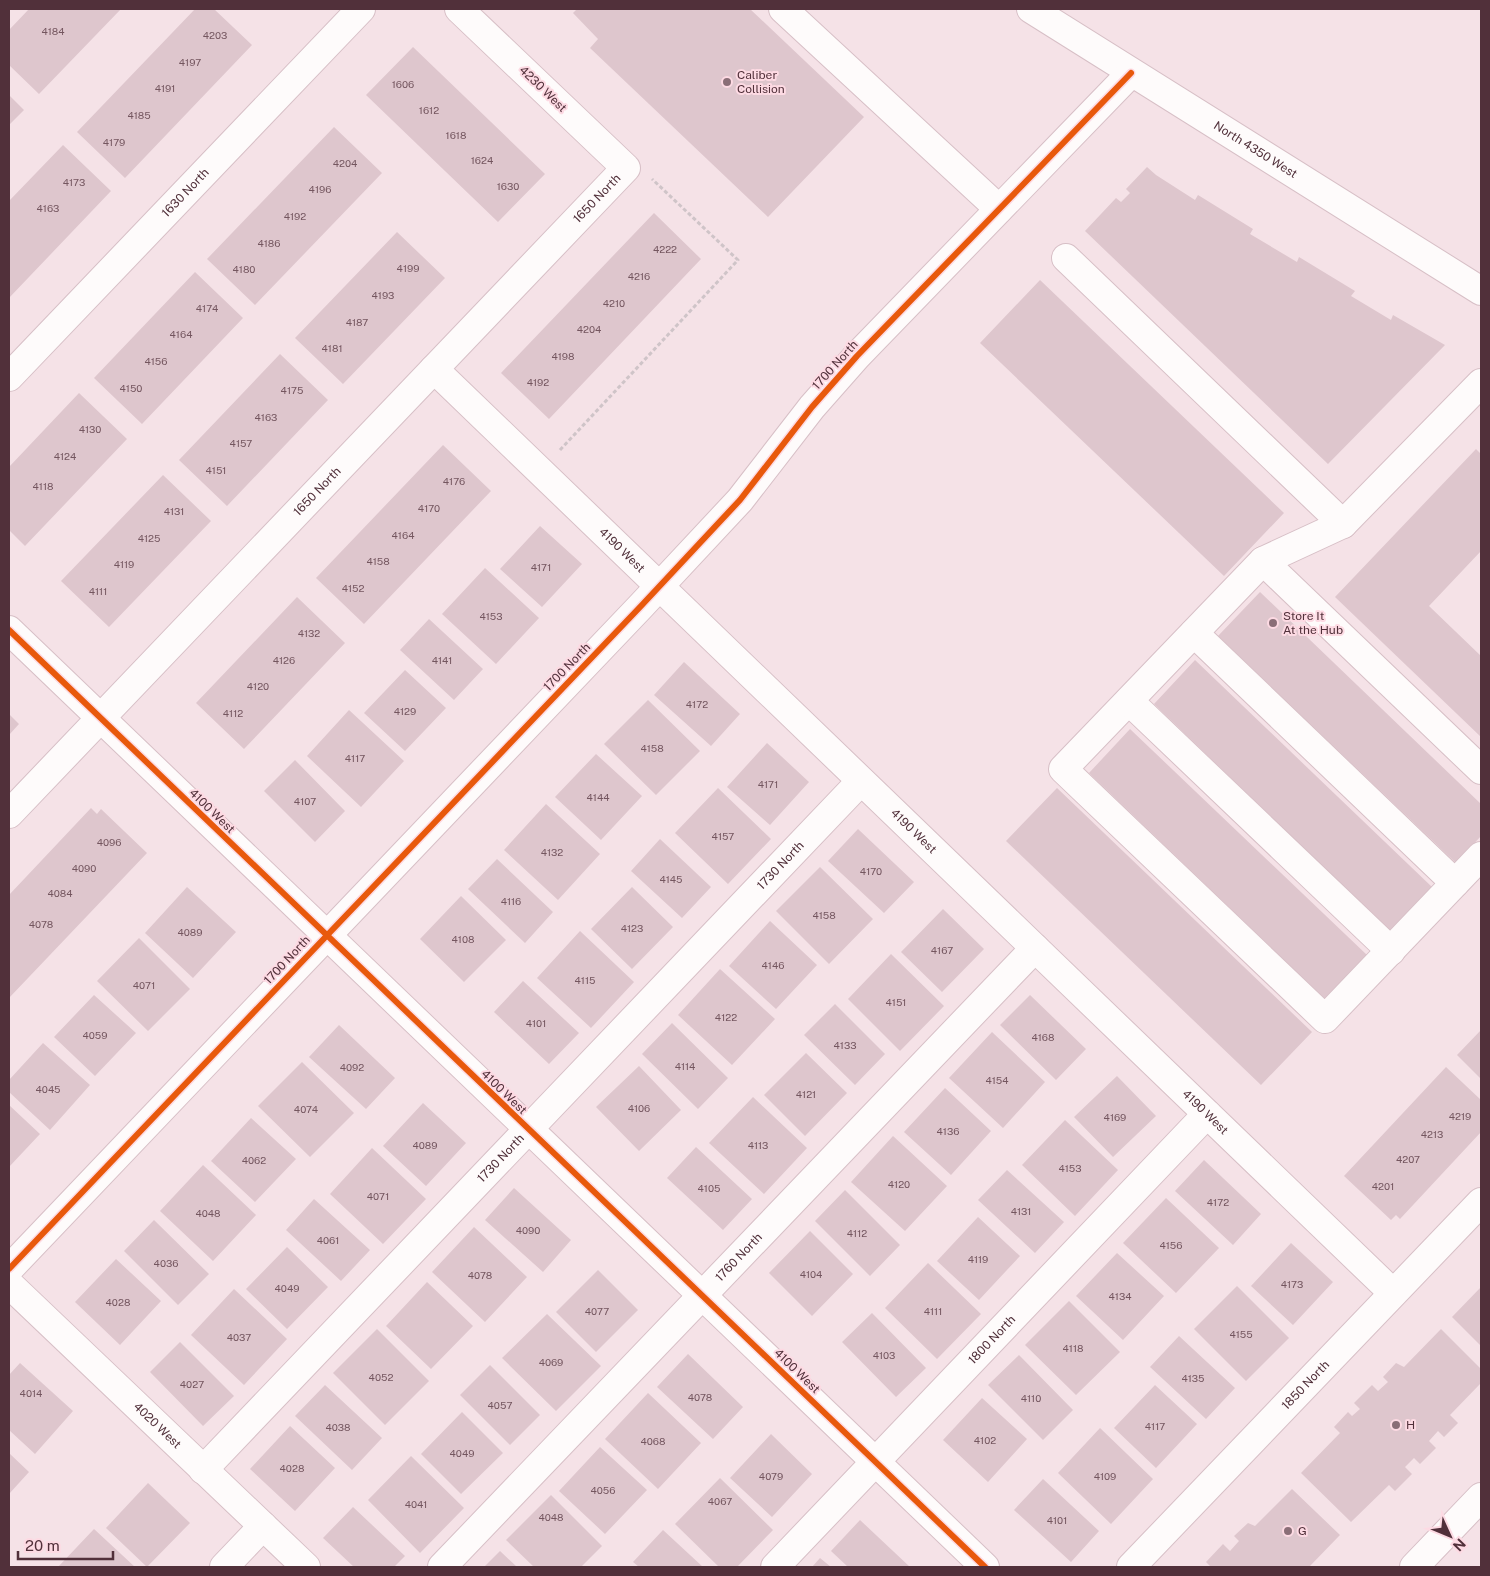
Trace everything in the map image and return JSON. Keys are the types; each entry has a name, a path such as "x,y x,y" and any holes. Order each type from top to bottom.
{"street":[{"name":"1630 North","path":"9,377 361,9"},
{"name":"4230 West","path":"459,9 637,172"},
{"path":"783,9 999,209"},
{"name":"North 4350 West","path":"1031,9 1130,73 1481,291"},
{"name":"1700 North","path":"9,1268 740,500 840,375 1130,73"},
{"name":"1650 North","path":"9,814 434,369 637,172"},
{"path":"1066,258 1343,524"},
{"name":"4190 West","path":"434,369 1393,1293"},
{"path":"1481,383 1343,524 1263,561 1063,769 1325,1019 1481,856"},
{"path":"1263,561 1481,770"},
{"name":"4100 West","path":"9,630 528,1131 985,1567"},
{"path":"1194,633 1455,883"},
{"path":"1129,701 1391,950"},
{"name":"1730 North","path":"203,1470 861,781"},
{"name":"1760 North","path":"442,1567 1035,948"},
{"name":"1800 North","path":"775,1567 1207,1114"},
{"name":"1850 North","path":"1131,1567 1481,1202"},
{"name":"4020 West","path":"9,1284 306,1567"},
{"path":"1414,1567 1481,1496"},
{"path":"224,1567 263,1526"}],"path":[{"path":"556,454 738,260 637,172"}],"building":[{"path":"29,9 121,9 39,94 9,65 9,30"},
{"path":"195,9 214,9 252,45 125,178 77,132"},
{"name":"Caliber Collision","path":"577,9 750,9 864,117 768,217 590,48 598,39 573,13"},
{"path":"413,47 545,174 498,222 366,95"},
{"path":"9,95 24,110 9,125"},
{"path":"334,127 382,173 255,305 207,259"},
{"path":"63,145 111,191 9,298 9,201"},
{"path":"1147,167 1195,200 1198,195 1253,229 1250,234 1297,262 1299,257 1355,291 1351,296 1391,320 1393,315 1445,345 1328,464 1085,231 1116,198 1121,202 1130,193 1126,189"},
{"path":"654,213 701,259 549,419 501,373"},
{"path":"397,232 445,278 343,384 295,338"},
{"path":"195,272 243,318 142,424 94,378"},
{"path":"1040,280 1284,513 1224,576 980,343"},
{"path":"280,354 328,400 227,506 179,460"},
{"path":"79,393 127,439 25,546 9,530 9,467"},
{"path":"443,445 491,491 364,624 316,578"},
{"path":"1476,449 1481,454 1481,551 1429,606 1481,656 1481,737 1335,597"},
{"path":"163,475 211,521 109,627 61,581"},
{"path":"540,526 582,564 542,607 500,569"},
{"path":"485,568 539,618 496,664 442,614"},
{"path":"1260,592 1481,804 1481,836 1456,863 1218,636"},
{"path":"297,597 345,643 244,749 196,703"},
{"path":"429,619 483,669 454,700 400,650"},
{"path":"1195,660 1432,887 1390,931 1154,704"},
{"path":"684,662 740,714 711,746 654,695"},
{"path":"405,670 446,708 405,751 364,713"},
{"path":"648,700 700,751 656,795 604,744"},
{"path":"349,710 404,761 361,807 307,756"},
{"path":"9,714 19,724 9,735"},
{"path":"1130,729 1367,955 1325,999 1089,773"},
{"path":"767,743 809,782 770,825 727,787"},
{"path":"596,754 642,796 601,840 555,797"},
{"path":"295,760 345,811 315,842 264,791"},
{"path":"718,788 771,839 728,884 675,833"},
{"path":"1057,788 1312,1032 1261,1085 1006,841"},
{"path":"546,804 600,854 558,900 504,850"},
{"path":"91,808 97,814 101,809 147,853 9,998 9,895"},
{"path":"858,829 914,882 884,913 828,861"},
{"path":"660,839 711,887 682,918 631,871"},
{"path":"497,859 553,912 525,943 468,889"},
{"path":"820,867 873,919 829,964 776,911"},
{"path":"187,887 236,932 193,978 145,933"},
{"path":"632,887 673,927 632,969 591,929"},
{"path":"461,896 506,940 464,982 420,939"},
{"path":"943,909 984,949 942,992 901,952"},
{"path":"770,921 817,965 776,1009 729,966"},
{"path":"580,931 634,982 591,1028 537,978"},
{"path":"139,938 190,989 148,1031 97,981"},
{"path":"891,954 944,1006 900,1051 848,999"},
{"path":"720,969 775,1019 732,1065 678,1015"},
{"path":"523,981 579,1033 549,1064 494,1012"},
{"path":"94,995 136,1033 95,1076 54,1037"},
{"path":"1030,995 1086,1049 1056,1080 1000,1025"},
{"path":"835,1004 885,1054 855,1085 804,1035"},
{"path":"672,1023 728,1078 698,1109 642,1054"},
{"path":"339,1025 395,1078 366,1109 309,1057"},
{"path":"1481,1030 1481,1079 1457,1055"},
{"path":"992,1032 1045,1082 1003,1128 949,1078"},
{"path":"43,1043 90,1085 50,1130 9,1092 9,1080"},
{"path":"806,1053 847,1093 805,1136 764,1095"},
{"path":"302,1062 354,1113 310,1157 258,1106"},
{"path":"639,1066 681,1110 639,1151 596,1107"},
{"path":"1446,1067 1481,1100 1481,1132 1400,1219 1396,1215 1391,1220 1344,1176"},
{"path":"1117,1076 1156,1116 1113,1157 1074,1117"},
{"path":"945,1088 991,1131 951,1175 904,1132"},
{"path":"753,1097 807,1148 764,1194 709,1143"},
{"path":"423,1103 466,1143 426,1186 383,1146"},
{"path":"9,1105 40,1134 9,1167"},
{"path":"251,1118 296,1159 255,1202 211,1161"},
{"path":"1065,1120 1118,1170 1075,1216 1022,1165"},
{"path":"893,1136 947,1186 905,1231 851,1182"},
{"path":"696,1147 752,1199 723,1230 667,1178"},
{"path":"372,1148 426,1199 383,1244 330,1194"},
{"path":"1204,1160 1261,1214 1233,1245 1175,1191"},
{"path":"203,1165 256,1215 213,1261 160,1211"},
{"path":"1007,1170 1064,1222 1035,1253 978,1200"},
{"path":"514,1188 571,1240 543,1272 485,1220"},
{"path":"845,1190 900,1245 870,1276 815,1221"},
{"path":"1166,1198 1219,1248 1176,1293 1123,1243"},
{"path":"314,1199 370,1250 341,1281 286,1230"},
{"path":"978,1217 1020,1256 979,1300 937,1261"},
{"path":"154,1220 209,1274 178,1305 124,1251"},
{"path":"474,1227 527,1277 485,1322 432,1272"},
{"path":"810,1231 853,1274 812,1316 769,1273"},
{"path":"1291,1243 1333,1282 1293,1325 1251,1286"},
{"path":"287,1247 328,1287 287,1329 246,1289"},
{"path":"1117,1253 1164,1296 1123,1340 1076,1296"},
{"path":"116,1259 161,1301 120,1345 75,1302"},
{"path":"928,1263 981,1314 937,1359 885,1308"},
{"path":"598,1270 638,1310 596,1352 556,1312"},
{"path":"427,1282 473,1326 431,1369 386,1326"},
{"path":"1237,1286 1289,1338 1246,1381 1194,1329"},
{"path":"1481,1287 1481,1346 1452,1317"},
{"path":"234,1289 287,1339 244,1385 191,1335"},
{"path":"1069,1301 1120,1352 1076,1395 1025,1345"},
{"path":"872,1313 926,1368 896,1397 842,1342"},
{"path":"547,1314 601,1366 556,1411 502,1358"},
{"path":"377,1329 429,1381 385,1425 333,1373"},
{"name":"H","path":"1441,1329 1481,1369 1481,1383 1450,1415 1458,1423 1444,1437 1438,1431 1429,1441 1436,1448 1420,1464 1414,1458 1405,1467 1412,1474 1395,1491 1389,1485 1351,1522 1301,1473 1340,1433 1334,1427 1348,1412 1352,1416 1360,1409 1354,1403 1372,1385 1378,1391 1388,1382 1383,1377 1396,1363 1404,1367"},
{"path":"1179,1336 1235,1388 1206,1419 1150,1367"},
{"path":"180,1342 234,1396 203,1426 150,1372"},
{"path":"688,1354 743,1407 713,1439 657,1387"},
{"path":"1019,1355 1073,1410 1043,1440 988,1385"},
{"path":"20,1363 73,1411 35,1454 9,1430 9,1375"},
{"path":"490,1365 540,1415 510,1445 460,1395"},
{"path":"325,1385 382,1438 352,1470 295,1416"},
{"path":"1155,1385 1197,1424 1156,1468 1114,1428"},
{"path":"648,1393 701,1443 658,1489 605,1439"},
{"path":"982,1398 1027,1439 988,1482 943,1440"},
{"path":"462,1412 503,1453 461,1494 421,1454"},
{"path":"290,1426 335,1468 295,1511 250,1469"},
{"path":"1100,1428 1153,1479 1111,1524 1058,1473"},
{"path":"771,1434 812,1474 772,1517 730,1478"},
{"path":"600,1447 647,1490 605,1534 559,1491"},
{"path":"9,1453 29,1472 9,1494"},
{"path":"411,1456 464,1508 420,1553 368,1500"},
{"path":"720,1478 773,1530 737,1567 719,1567 675,1524"},
{"path":"1043,1479 1099,1531 1071,1562 1014,1510"},
{"path":"148,1483 190,1523 147,1567 106,1528"},
{"name":"G","path":"1292,1489 1340,1535 1309,1567 1211,1567 1206,1562 1223,1544 1230,1551 1239,1541 1234,1536 1248,1523 1255,1526"},
{"path":"551,1495 602,1546 581,1567 534,1567 506,1540"},
{"path":"353,1507 405,1556 394,1567 354,1567 323,1538"},
{"path":"860,1520 910,1567 848,1567 831,1551"},
{"path":"94,1529 135,1567 58,1567"},
{"path":"663,1530 703,1567 639,1567 633,1562"},
{"path":"500,1551 517,1567 484,1567"},
{"path":"820,1558 831,1567 812,1567"}],"cycle path":[{"path":"9,1269 641,606 740,500 812,407 857,356 1131,73"},
{"path":"9,630 985,1567"}],"place":[{"name":"Caliber Collision","path":"727,82"},
{"name":"Store It At the Hub","path":"1273,623"},
{"name":"H","path":"1396,1425"},
{"name":"G","path":"1288,1531"}]}
